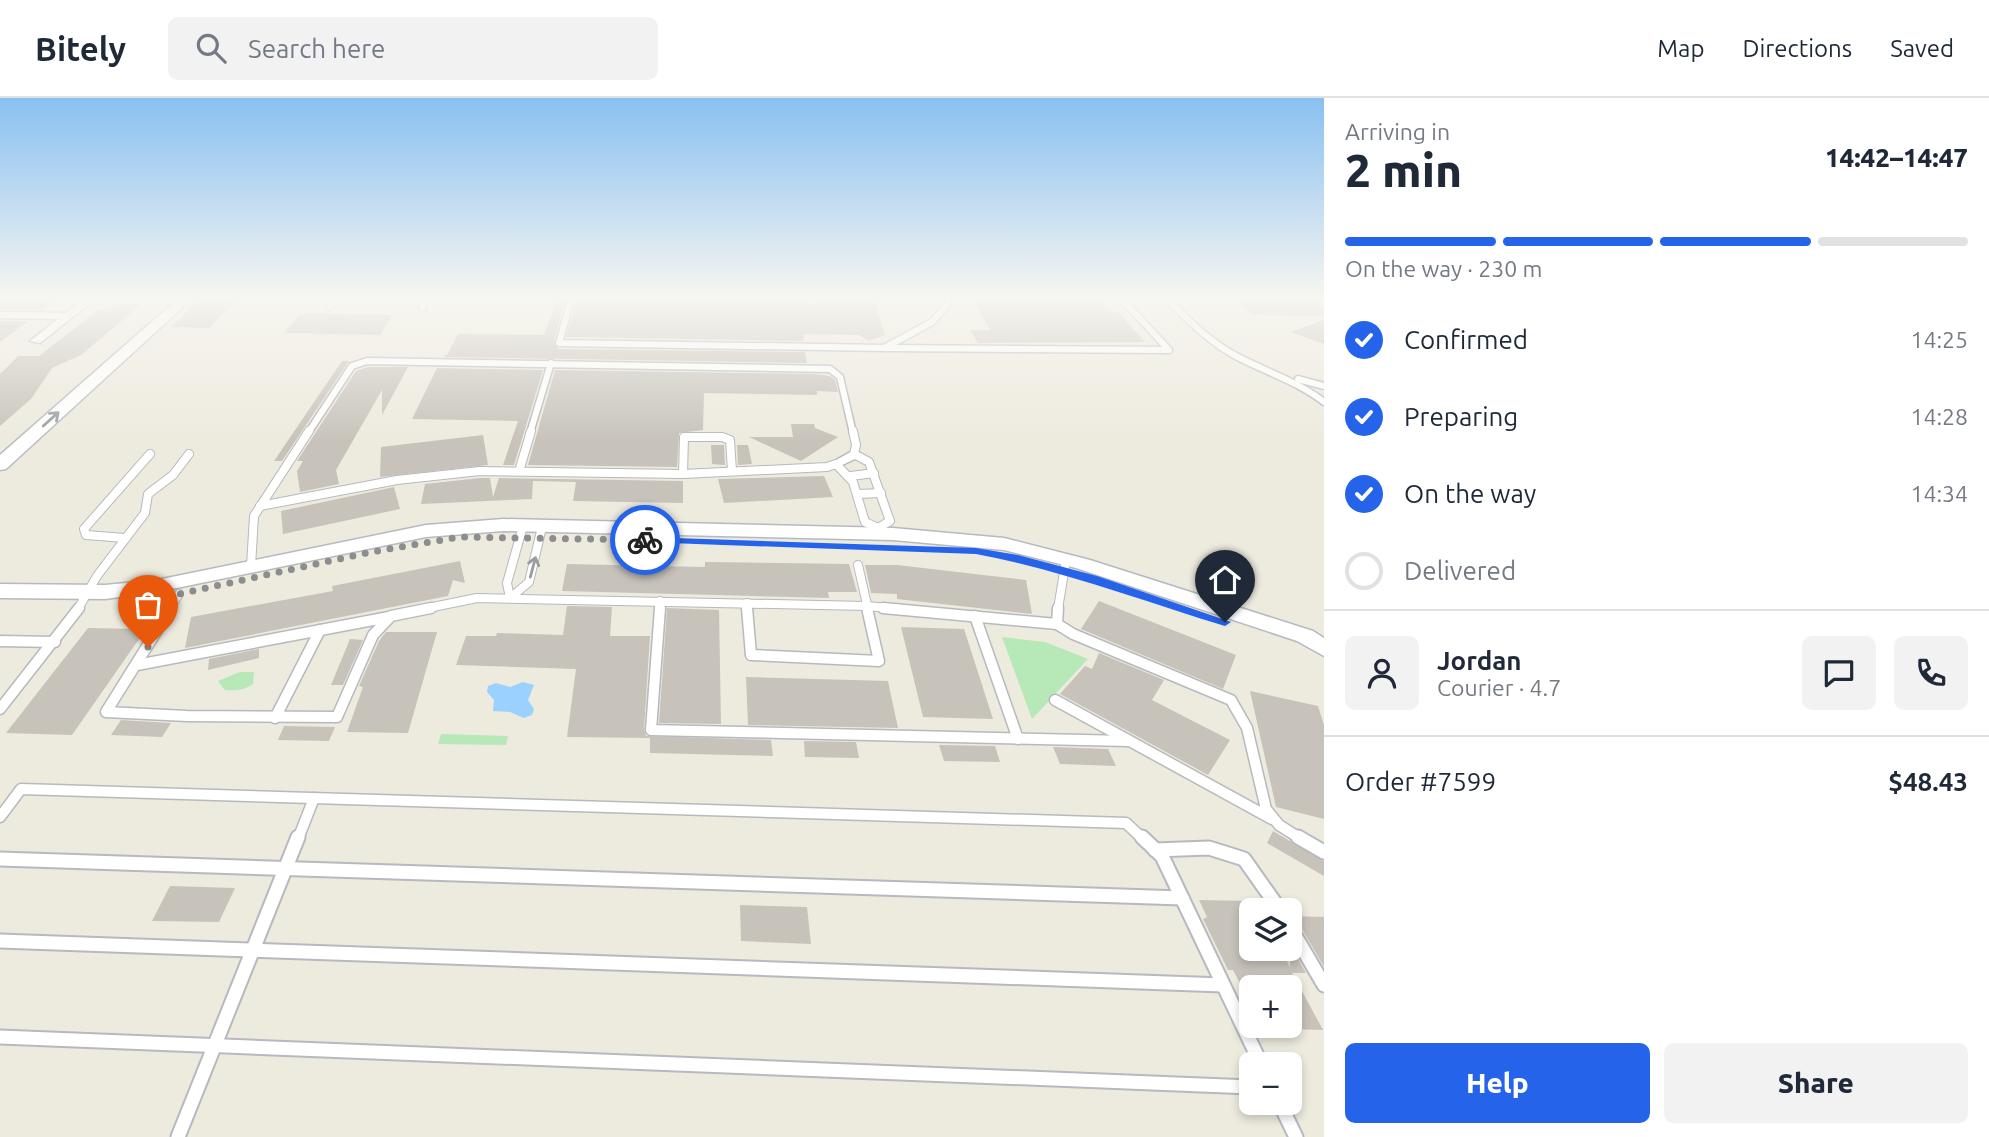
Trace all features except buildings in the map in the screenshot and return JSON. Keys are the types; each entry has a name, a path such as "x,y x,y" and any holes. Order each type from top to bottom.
{"main road":[{"path":"0,443 114,344"},
{"path":"0,465 135,344"}],"street":[{"path":"836,464 854,454"},
{"path":"0,591 83,599 426,531 880,536 1065,565 1293,632 1324,648"},
{"path":"0,605 179,594 418,543 531,532"},
{"path":"1065,565 1306,651 1324,654"}],"lane":[{"path":"656,344 1169,350 1164,344"},
{"path":"884,348 890,344"},
{"path":"1218,344 1286,376 1324,401"},
{"path":"251,566 254,516 260,506 352,366 359,363 551,363 830,369 840,377 856,445 854,454 869,462 890,521 880,536 865,522 851,476 836,464 827,467 683,474 534,472 520,468 393,480 260,506"},
{"path":"520,468 551,363"},
{"path":"1286,376 1324,386"},
{"path":"683,474 684,437 722,437 730,440 732,471"},
{"path":"125,538 97,538 86,535 84,529 150,454"},
{"path":"0,709 55,642 145,513 144,500 147,493 156,484 170,477 189,454"},
{"path":"851,476 874,473"},
{"path":"858,494 881,494"},
{"path":"510,598 529,582 531,532"},
{"path":"510,598 507,583 531,532"},
{"path":"747,603 751,655 879,661 858,565"},
{"path":"1057,624 1065,565"},
{"path":"179,594 106,712 275,718 337,717 373,635 391,616"},
{"path":"137,665 477,598 866,606 1057,624 1073,634 1233,701 1247,723 1264,803 1273,820"},
{"path":"660,601 652,730 1128,741"},
{"path":"975,616 1018,738"},
{"path":"275,718 320,630"},
{"path":"0,641 55,642"},
{"path":"1055,701 1273,820 1324,852"},
{"path":"0,817 21,789 1126,823 1161,856 1255,1052"},
{"path":"178,1137 314,797"},
{"path":"1155,850 1209,848 1244,859 1272,898"},
{"path":"0,859 1182,898"},
{"path":"0,940 1223,985"},
{"path":"1302,947 1324,985"},
{"path":"0,1037 1239,1087"},
{"path":"1285,1115 1296,1137"}],"green space":[{"path":"1002,637 1045,642 1088,659 1032,719"},
{"path":"240,672 254,672 253,684 240,690 225,690 218,681"},
{"path":"441,734 508,736 506,745 438,744"}],"water":[{"path":"523,682 534,685 528,700 534,709 532,715 524,718 510,712 493,711 494,700 487,692 488,686 496,683 510,687"}],"way so far":[{"path":"148,647 179,594 240,580 371,552 460,537 645,540"}],"route":[{"path":"645,540 906,546 976,551 1018,558 1094,579 1225,622"}]}
